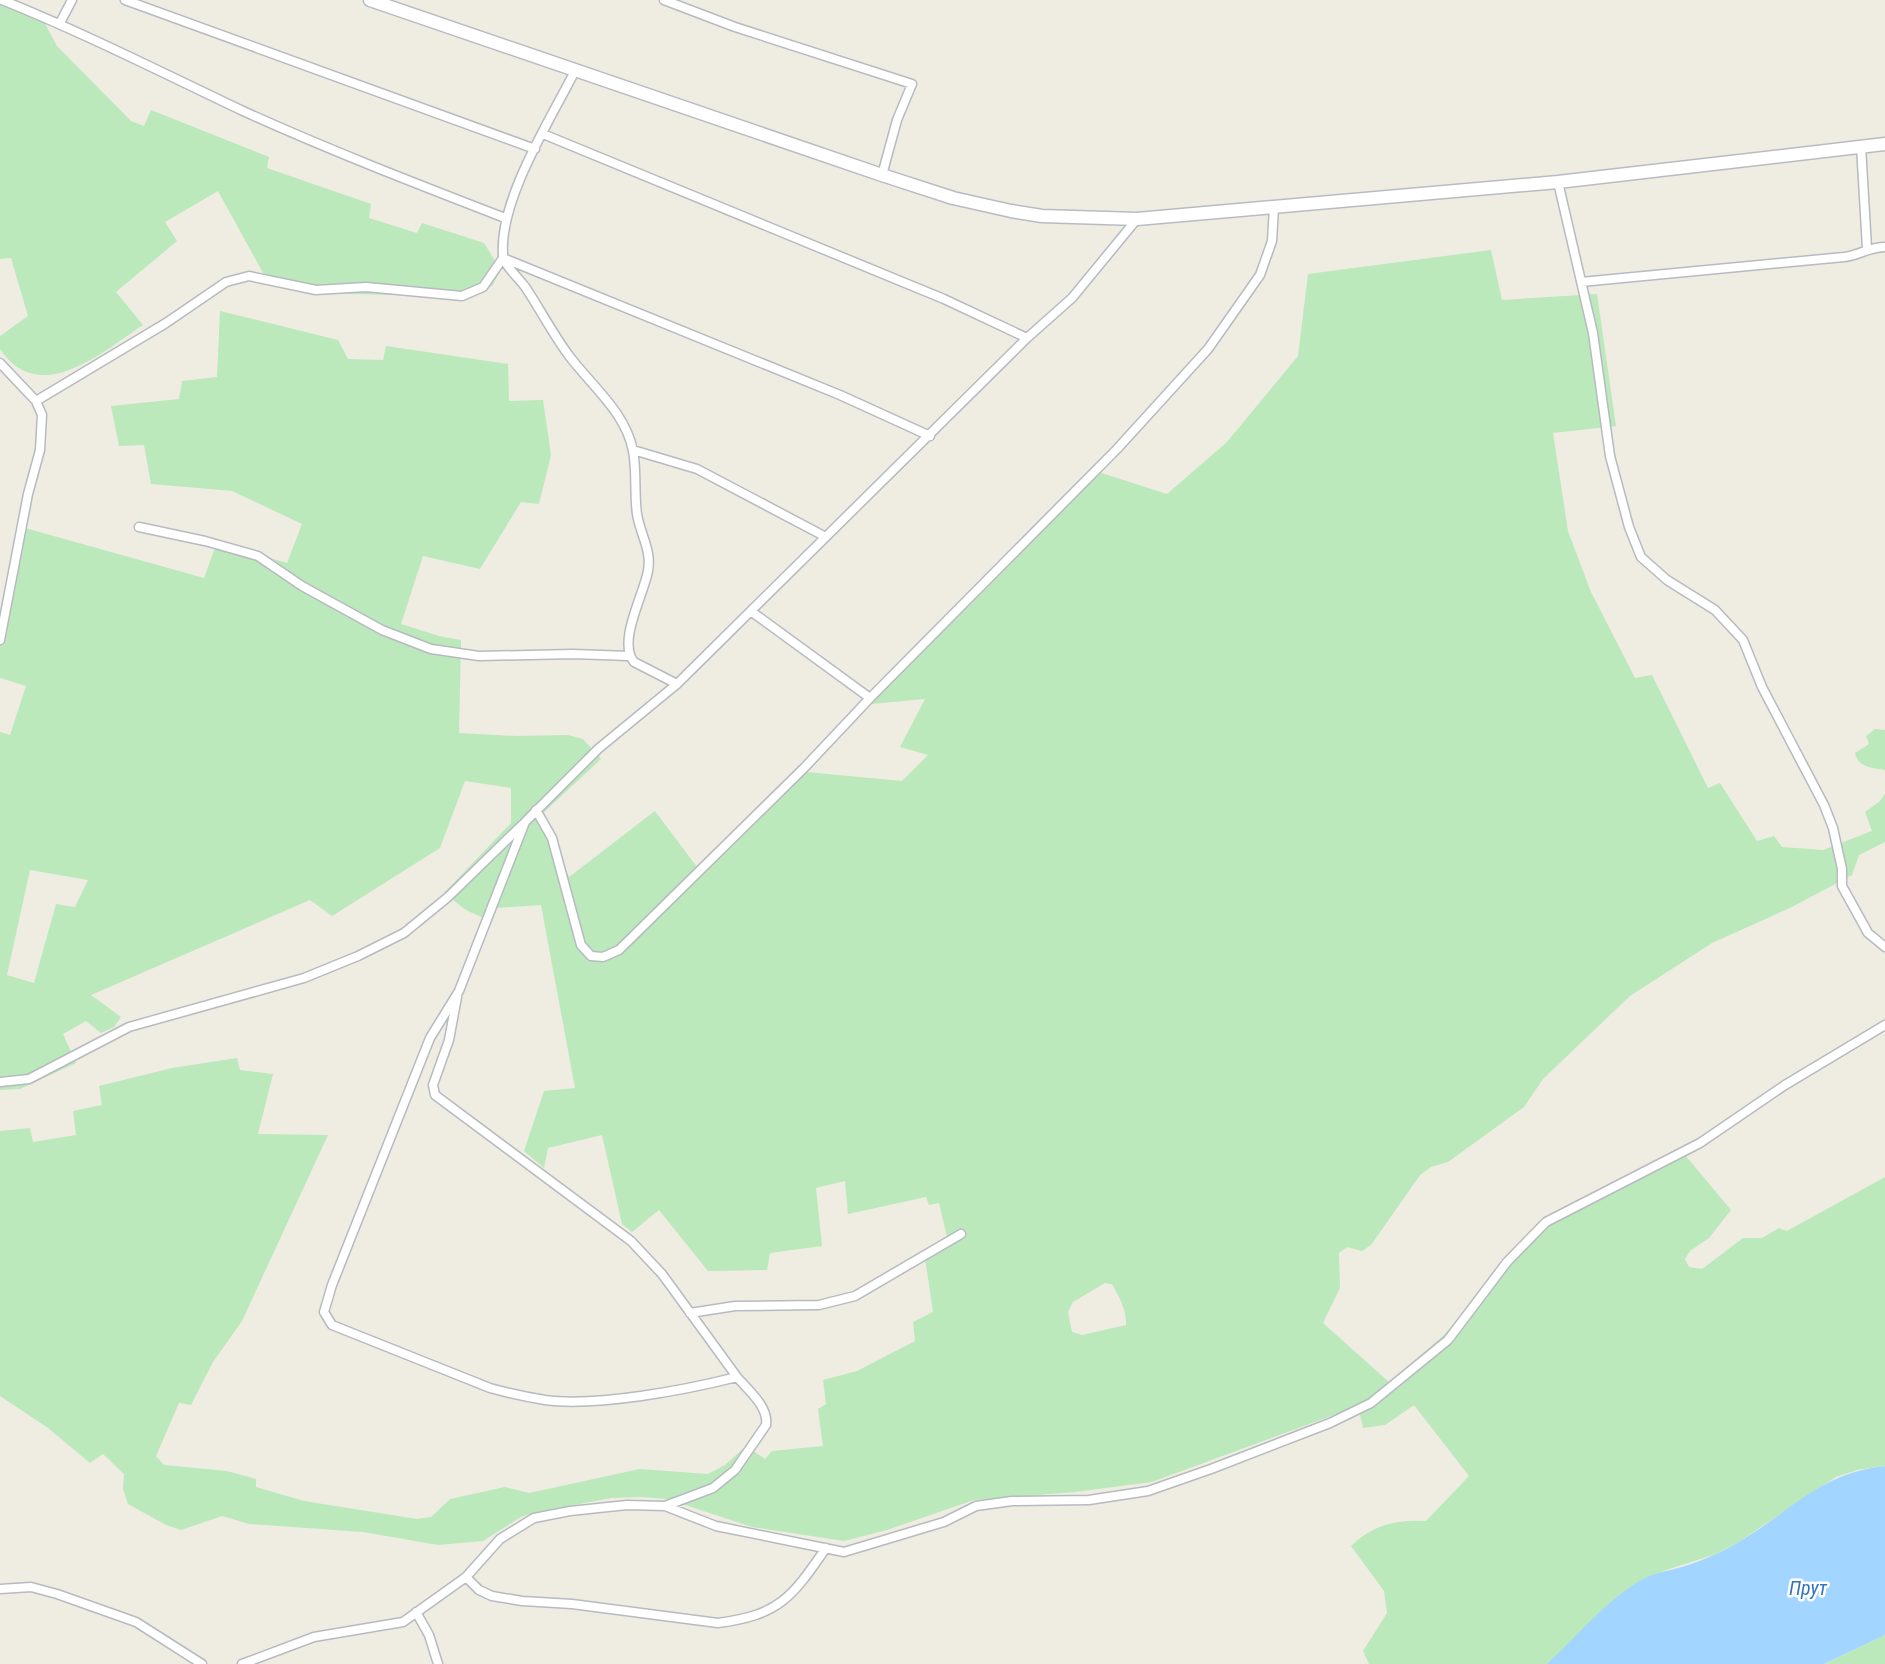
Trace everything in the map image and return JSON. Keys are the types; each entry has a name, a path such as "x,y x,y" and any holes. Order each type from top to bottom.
{"main road":[{"path":"370,0 953,198 1042,216 1137,219 1689,169 1885,144"}],"street":[{"path":"2,0 60,23 243,111 360,162 505,218"},
{"path":"60,23 72,0"},
{"path":"125,0 535,149"},
{"path":"664,0 735,27 912,84 897,120 882,175"},
{"path":"36,401 166,322 226,282 249,276 316,290 366,287 462,296 483,287 503,258 505,218 535,149 574,71"},
{"path":"543,134 944,299 1027,338"},
{"path":"1861,146 1867,248"},
{"path":"1558,182 1593,333 1610,456 1629,527 1641,557 1667,580 1715,610 1743,640 1762,687 1824,804 1833,828 1842,869 1842,886 1868,933 1885,947"},
{"path":"536,810 552,838 581,945 591,956 603,957 619,950 733,840 1117,449 1208,349 1260,275 1272,241 1274,207"},
{"path":"0,1082 29,1079 129,1027 304,978 358,956 404,933 448,897 598,749 677,684 752,612 824,536 930,436 1027,338 1072,298 1137,219"},
{"path":"1581,282 1844,257 1857,255 1867,248 1885,247"},
{"path":"503,258 830,391 930,436"},
{"path":"503,258 570,357 598,389 620,420 633,450 637,515 649,550 648,570 633,617 629,656 634,662 677,684"},
{"path":"0,363 36,401 42,415 40,450 28,494 0,640"},
{"path":"633,450 697,469 824,536"},
{"path":"139,527 205,541 258,556 302,585 382,630 431,649 479,656 573,654 629,656"},
{"path":"752,612 870,698"},
{"path":"525,822 459,991 449,1040 434,1085 435,1095 631,1241 662,1274 737,1377 758,1401 767,1420 766,1425 735,1470 713,1488 665,1506"},
{"path":"459,991 430,1038 332,1285 324,1312 327,1321 490,1388 546,1400 567,1401 691,1389 737,1377"},
{"path":"242,1664 314,1637 403,1622 466,1577 500,1539 534,1518 570,1511 627,1505 665,1506 716,1526 844,1552 944,1522 976,1506 1012,1501 1089,1500 1148,1491 1330,1423 1371,1403 1448,1340 1507,1262 1546,1222 1700,1143 1785,1085 1885,1025"},
{"path":"690,1313 735,1306 819,1305 855,1296 961,1234"},
{"path":"466,1577 485,1593 522,1601 572,1604 718,1623 771,1610 785,1601 798,1589 826,1548"},
{"path":"0,1589 31,1587 136,1622 202,1664"},
{"path":"416,1612 429,1635 438,1664"}],"green space":[{"path":"0,3 43,20 57,46 131,121 144,126 151,110 269,157 267,168 371,204 369,218 417,233 422,223 484,243 501,270 492,286 472,297 313,293 268,282 218,191 165,222 177,241 116,292 143,325 90,360 71,369 52,374 33,374 16,366 0,349 0,336 28,316 11,258 0,259"},
{"path":"1491,250 1502,300 1597,294 1616,426 1553,433 1568,531 1591,592 1635,678 1652,675 1708,788 1720,783 1757,841 1774,836 1782,847 1823,850 1872,831 1865,812 1880,801 1885,794 1885,842 1859,855 1852,875 1792,907 1712,943 1630,996 1543,1079 1524,1107 1448,1162 1431,1167 1420,1175 1371,1245 1362,1251 1347,1247 1339,1253 1340,1288 1323,1323 1389,1382 1443,1336 1541,1224 1680,1149 1731,1210 1709,1238 1690,1251 1685,1259 1689,1267 1702,1269 1743,1238 1762,1238 1779,1228 1787,1231 1885,1177 1885,1466 1857,1470 1836,1477 1737,1543 1716,1554 1663,1571 1547,1664 1369,1664 1363,1651 1387,1613 1384,1591 1351,1546 1376,1528 1395,1522 1426,1521 1469,1476 1414,1405 1385,1425 1363,1428 1358,1406 1152,1482 1075,1492 974,1500 887,1530 844,1541 752,1527 667,1499 642,1497 611,1498 537,1512 521,1517 483,1541 438,1545 363,1532 249,1524 222,1516 181,1530 166,1525 128,1504 123,1489 124,1474 103,1454 90,1463 48,1428 0,1396 0,1131 30,1128 33,1142 76,1135 73,1111 102,1105 99,1086 172,1068 237,1058 240,1070 273,1074 258,1134 328,1135 242,1321 213,1362 191,1405 179,1403 156,1456 164,1465 227,1471 256,1479 256,1487 304,1501 417,1519 431,1517 450,1499 505,1487 529,1493 640,1469 708,1474 725,1465 746,1446 765,1459 772,1451 823,1446 818,1409 826,1404 823,1380 857,1371 915,1341 913,1322 933,1312 924,1251 947,1237 939,1203 929,1205 926,1197 848,1214 845,1181 816,1188 822,1246 770,1253 767,1270 708,1271 659,1210 632,1232 622,1224 602,1135 548,1148 544,1168 524,1151 544,1091 575,1088 541,905 497,908 492,922 466,910 444,893 511,823 511,788 465,781 440,848 332,916 310,900 91,995 121,1017 114,1027 101,1033 86,1021 63,1034 76,1063 20,1089 0,1090 0,732 10,735 26,686 0,678 0,619 18,526 204,578 217,542 287,563 302,524 232,491 151,484 144,445 119,446 111,406 179,399 182,381 217,377 220,311 338,340 348,359 383,360 386,346 508,364 509,401 543,400 551,455 539,504 521,502 480,569 423,556 401,624 439,636 461,640 459,733 517,736 568,735 583,739 601,759 541,815 569,877 655,811 697,867 796,771 902,781 928,755 900,747 925,699 861,705 1092,470 1167,494 1227,442 1298,356 1308,274","holes":["30,870 88,880 75,907 56,904 34,983 7,975","1105,1283 1112,1284 1120,1299 1126,1325 1082,1335 1072,1332 1068,1312 1073,1302"]},
{"path":"1875,729 1885,730 1885,770 1863,765 1855,753 1869,744 1866,736"},
{"path":"1885,1635 1885,1664 1824,1664 1829,1662"}],"water":[{"name":"Прут","path":"1885,1466 1885,1635 1824,1664 1547,1664 1607,1605 1633,1585 1651,1575 1689,1565 1724,1550 1823,1485 1862,1470"}]}
